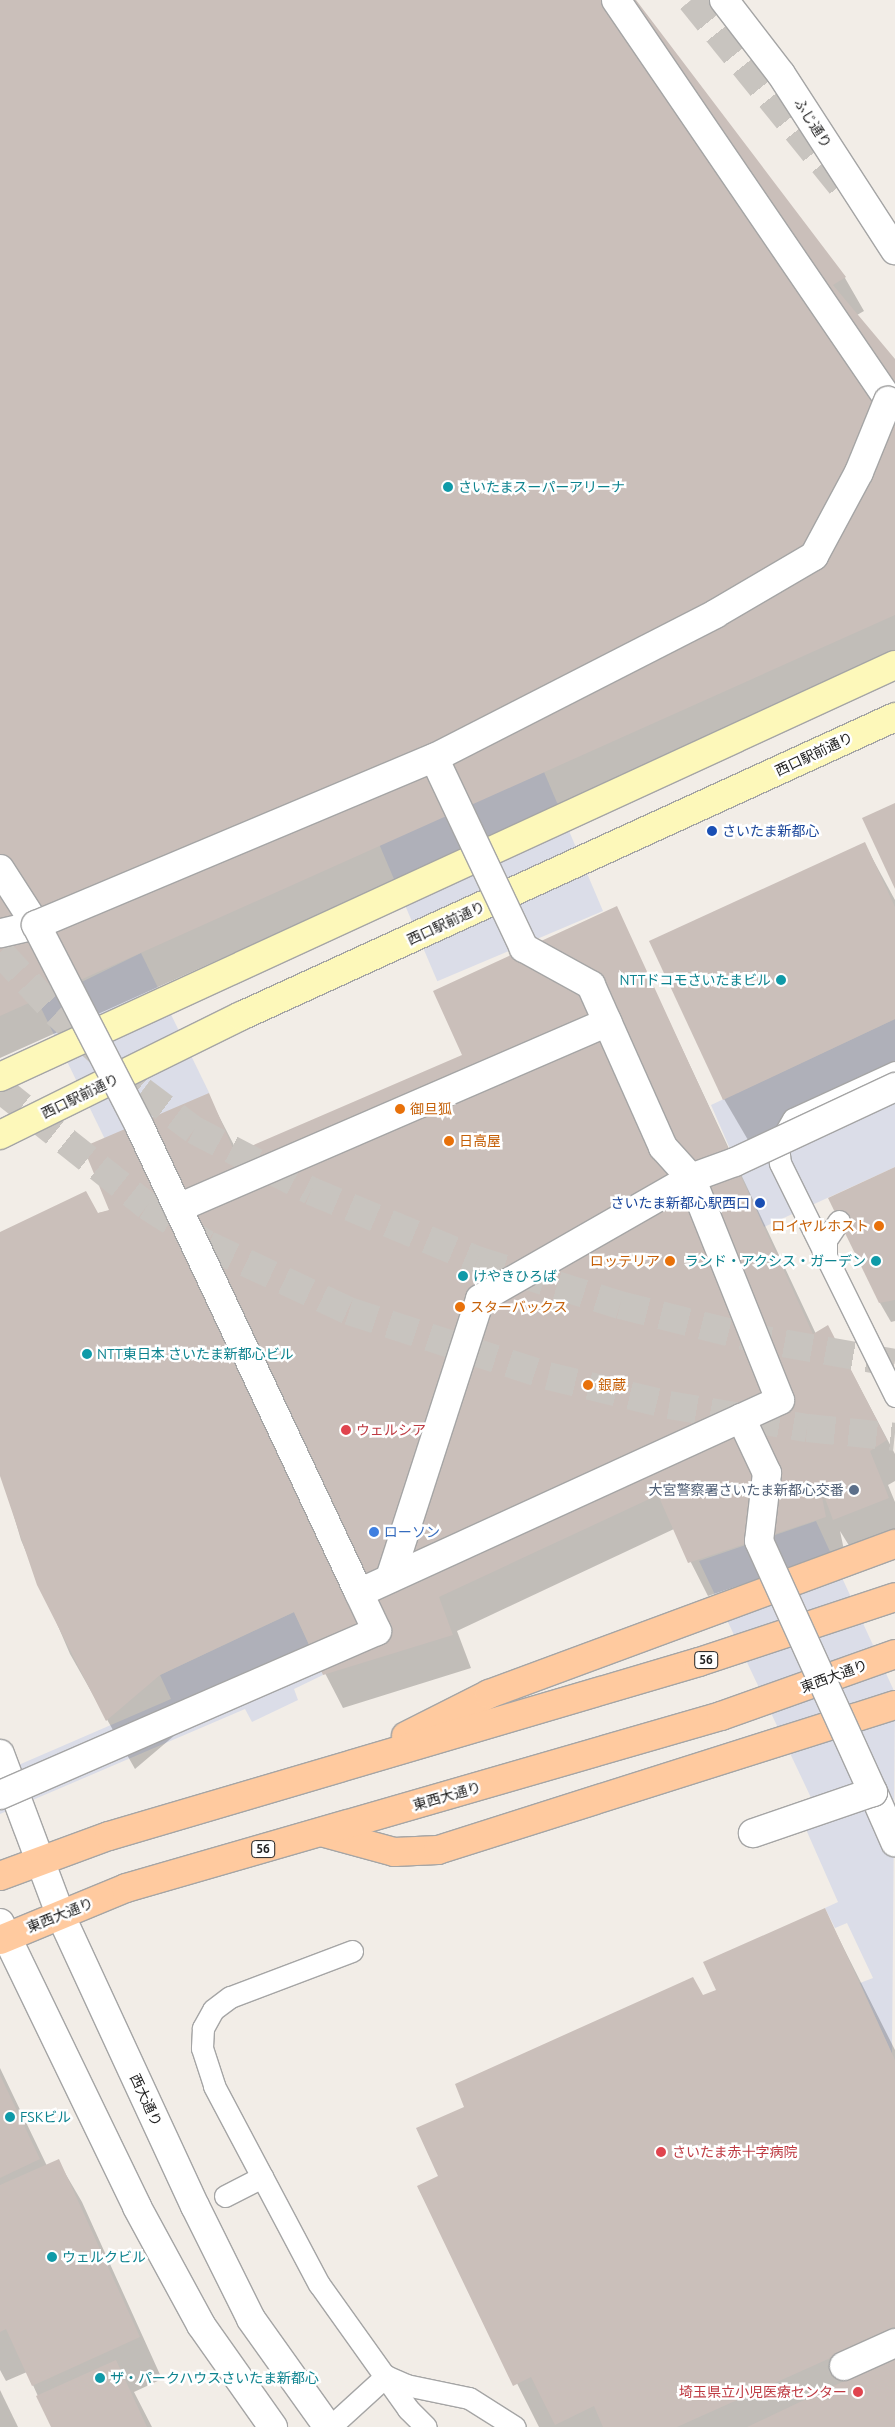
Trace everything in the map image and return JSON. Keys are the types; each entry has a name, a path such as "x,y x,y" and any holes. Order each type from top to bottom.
{"main road":[{"path":"0,1077 895,665"},
{"name":"西口駅前通り","path":"0,1135 241,1016 895,717"},
{"path":"349,1766 489,1694 895,1544"},
{"name":"56","path":"0,1876 109,1836 699,1662 895,1597"},
{"name":"東西大通り","path":"2,1933 60,1914 126,1888 722,1716 895,1654"},
{"path":"321,1832 394,1852 438,1850 895,1704"}],"street":[{"path":"0,933 36,925 434,758 715,614 814,556 892,405 616,0"},
{"name":"ふじ通り","path":"724,0 781,74 895,250"},
{"path":"359,1593 780,1400 691,1178 663,1147 591,985 524,948 434,758"},
{"path":"0,869 36,925 178,1208 377,1631 0,1795"},
{"path":"178,1208 608,1022"},
{"path":"390,1578 480,1299 691,1178 735,1162 895,1087"},
{"path":"741,1418 767,1473 760,1541 895,1842"},
{"name":"西大通り","path":"0,1754 38,1862 60,1914 252,2319 329,2427"},
{"path":"753,1833 873,1792"},
{"path":"2,1933 137,2207 192,2308 273,2427"},
{"path":"844,2366 895,2343"}],"lane":[{"path":"895,1072 793,1119 783,1130 778,1145 780,1163 895,1396"},
{"path":"826,1258 826,1240 839,1221"},
{"path":"352,1951 230,1997 213,2010 203,2028 202,2048 214,2086 319,2284 408,2409 426,2427"},
{"path":"225,2196 262,2178"},
{"path":"329,2427 386,2376"},
{"path":"386,2376 406,2385 469,2398 515,2427"}],"shaded area":[{"path":"544,772 603,911 437,981 378,842"},
{"path":"141,953 209,1093 107,1143 39,1003"},
{"path":"895,1019 895,1167 764,1227 711,1105"},
{"path":"816,1521 895,1693 892,2054 860,1983 873,1978 847,1923 835,1928 825,1908 838,1902 797,1809 814,1804 699,1561"},
{"path":"294,1612 323,1675 294,1689 298,1700 252,1722 245,1709 0,1814 0,1773 171,1699 160,1675"}],"building":[{"name":"さいたまスーパーアリーナ","path":"0,0 636,0 846,277 833,285 895,359 895,615 0,1016"},
{"path":"895,803 895,889 862,818"},
{"name":"NTTドコモさいたまビル","path":"865,842 895,907 895,1019 723,1100 649,941"},
{"name":"けやきひろば","path":"617,906 813,1334 828,1325 887,1440 870,1451 889,1498 833,1520 819,1482 826,1517 688,1563 658,1495 439,1597 453,1635 323,1675 294,1612 160,1675 106,1721 37,1585 0,1476 0,1232 86,1191 98,1213 109,1210 83,1147 209,1093 235,1153 462,1055 433,991"},
{"name":"ランド・アクシス・ガーデン","path":"895,1167 895,1300 879,1303 828,1198"},
{"name":"さいたま赤十字病院","path":"825,1908 895,2060 895,2329 677,2427 603,2427 594,2406 555,2425 531,2377 513,2386 417,2186 438,2176 416,2128 464,2107 455,2084 693,1977 703,1995 716,1990 703,1962"},
{"name":"FSKビル","path":"0,2075 40,2159 0,2178"},
{"name":"ウェルクビル","path":"59,2159 140,2337 32,2386 6,2329 0,2332 0,2185"},
{"name":"埼玉県立小児医療センター","path":"895,2357 895,2427 747,2427"},
{"name":"ザ・パークハウスさいたま新都心","path":"116,2360 147,2427 51,2427 36,2396"}],"tunnel":[{"path":"691,0 843,188"},
{"path":"0,952 56,1013 142,1091 194,1130 311,1191 477,1260 620,1305 743,1336 895,1363"},
{"path":"0,1089 147,1206 208,1245 349,1311 548,1376 669,1405 807,1428 895,1437"}],"place":[{"name":"さいたまスーパーアリーナ","path":"448,487"},
{"name":"さいたま新都心","path":"712,831"},
{"name":"NTTドコモさいたまビル","path":"781,980"},
{"name":"御旦狐","path":"400,1109"},
{"name":"日高屋","path":"449,1141"},
{"name":"さいたま新都心駅西口","path":"760,1203"},
{"name":"ロイヤルホスト","path":"879,1226"},
{"name":"ロッテリア","path":"670,1261"},
{"name":"ランド・アクシス・ガーデン","path":"876,1261"},
{"name":"けやきひろば","path":"463,1276"},
{"name":"スターバックス","path":"460,1307"},
{"name":"NTT東日本 さいたま新都心ビル","path":"87,1354"},
{"name":"銀蔵","path":"588,1385"},
{"name":"ウェルシア","path":"346,1430"},
{"name":"大宮警察署さいたま新都心交番","path":"854,1490"},
{"name":"ローソン","path":"374,1532"},
{"name":"FSKビル","path":"10,2117"},
{"name":"さいたま赤十字病院","path":"661,2152"},
{"name":"ウェルクビル","path":"52,2257"},
{"name":"ザ・パークハウスさいたま新都心","path":"100,2378"},
{"name":"埼玉県立小児医療センター","path":"858,2392"}]}
